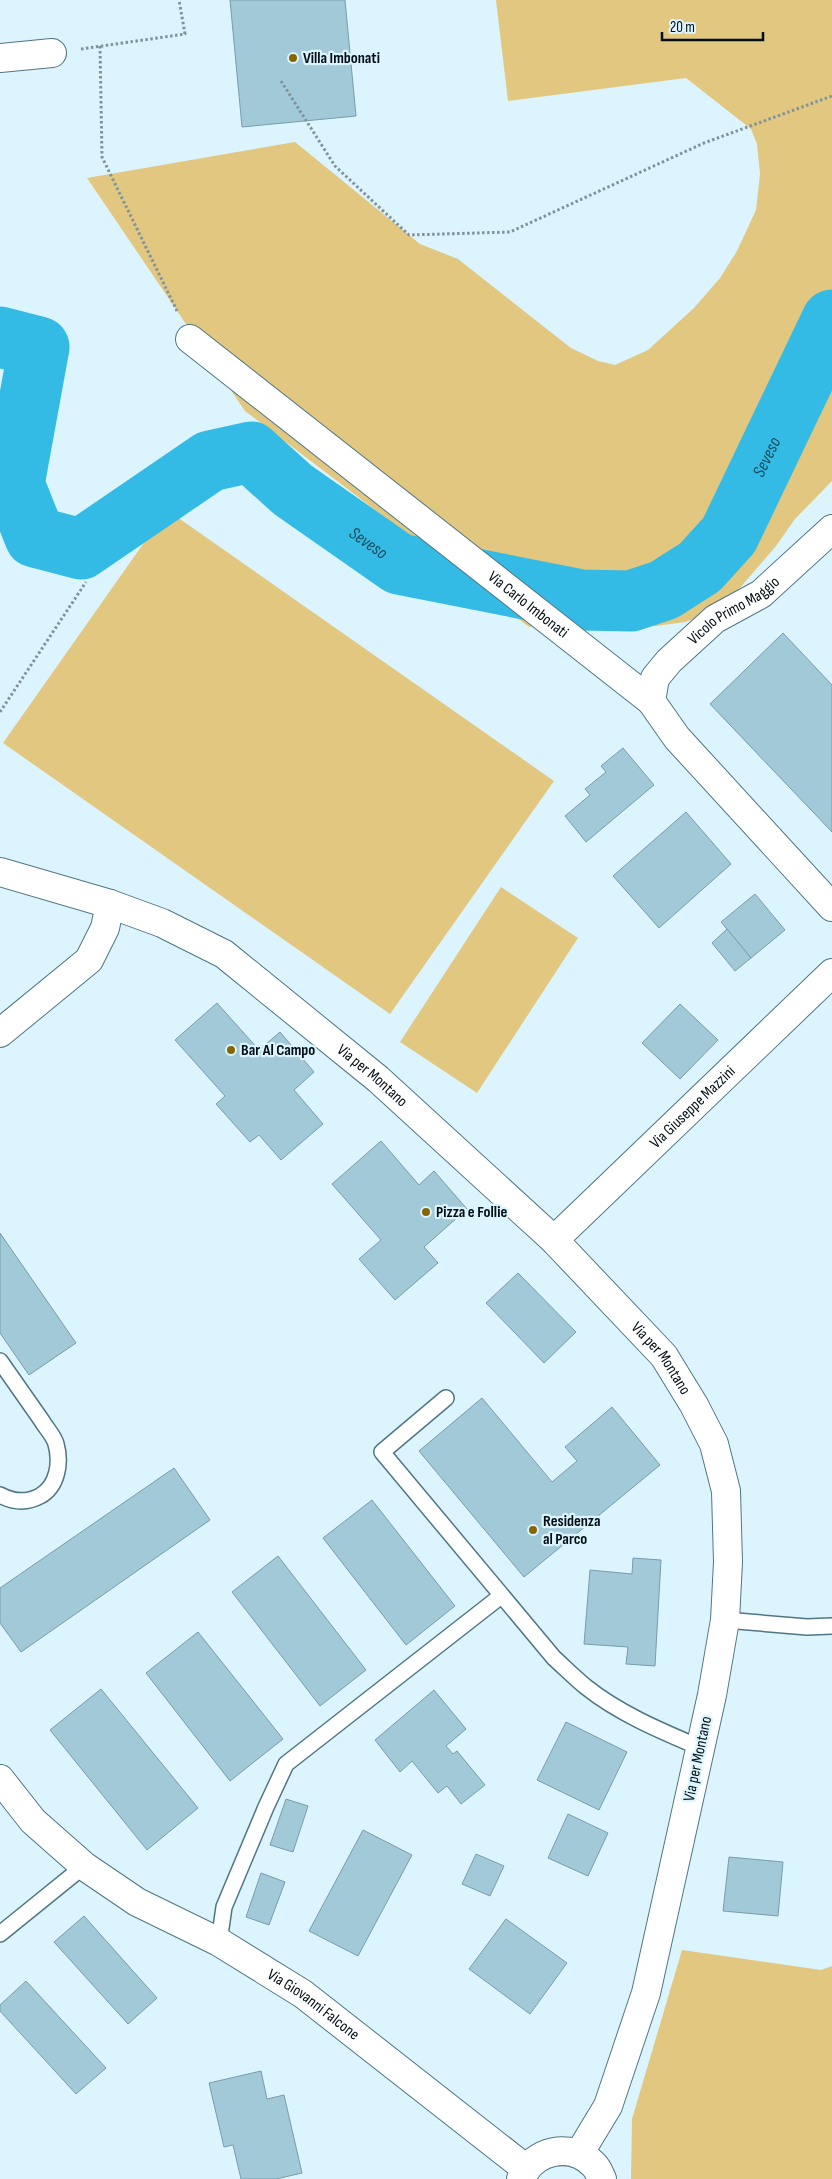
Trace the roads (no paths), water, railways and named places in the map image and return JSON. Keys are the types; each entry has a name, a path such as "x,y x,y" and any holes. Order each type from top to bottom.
{"street":[{"path":"0,58 52,53"},
{"name":"Via Carlo Imbonati","path":"190,339 651,701 677,738 832,907"},
{"name":"Vicolo Primo Maggio","path":"651,701 655,678 669,661 715,619 761,594 832,529"},
{"name":"Via per Montano","path":"0,872 110,904 162,923 224,954 378,1079 554,1240 664,1356 694,1405 714,1444 726,1491 728,1562 725,1620 701,1748 646,1993 608,2106 579,2154"},
{"path":"0,1032 89,960 105,928 110,904"},
{"name":"Via Giuseppe Mazzini","path":"554,1240 832,973"},
{"name":"Via Giovanni Falcone","path":"0,1779 33,1821 84,1866 137,1902 219,1942 303,1994 523,2174"},
{"path":"523,2174 540,2156 560,2151 579,2154 595,2166 602,2179"}],"lane":[{"path":"0,1360 56,1443 59,1465 56,1477 42,1494 32,1500 20,1501 8,1499 0,1495"},
{"path":"446,1398 382,1452 554,1658 586,1687 620,1710 654,1728 701,1748"},
{"path":"219,1942 224,1907 286,1764 501,1596"},
{"path":"725,1620 808,1627 832,1626"},
{"path":"0,1934 84,1866"}],"waterway":[{"name":"Seveso","path":"0,337 39,347 14,484 35,537 81,549 210,461 251,452 293,490 399,564 581,600 631,601 664,590 700,567 729,535 832,320"}],"place":[{"name":"Villa Imbonati","path":"293,58"},
{"name":"Bar Al Campo","path":"231,1050"},
{"name":"Pizza e Follie","path":"426,1212"},
{"name":"Residenza al Parco","path":"533,1530"}]}
